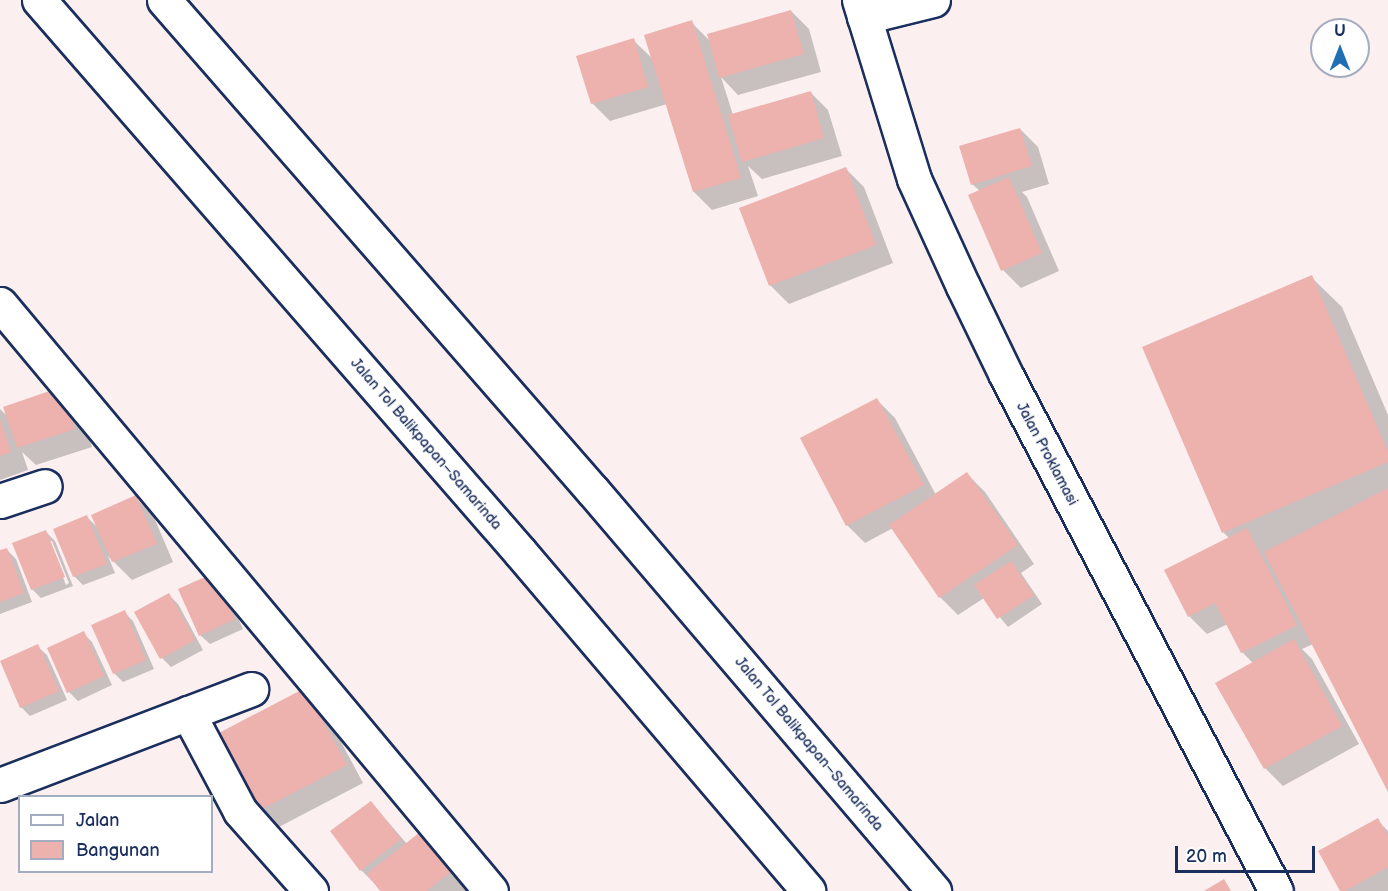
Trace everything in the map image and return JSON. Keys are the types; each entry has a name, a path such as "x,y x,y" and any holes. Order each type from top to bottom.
{"main road":[{"name":"Jalan Tol Balikpapan–Samarinda","path":"39,0 520,552 809,891"},
{"name":"Jalan Tol Balikpapan–Samarinda","path":"164,0 593,491 934,891"},
{"path":"861,9 933,0"},
{"name":"Jalan Proklamasi","path":"861,9 915,179 963,286 1011,385 1276,891"},
{"path":"0,304 491,891"},
{"path":"0,501 45,486"},
{"path":"0,785 251,689"},
{"path":"188,713 240,811 311,891"}],"building":[{"path":"791,10 804,54 719,78 707,34"},
{"path":"692,20 741,178 693,192 644,35"},
{"path":"634,38 648,87 591,104 576,56"},
{"path":"811,91 824,138 742,162 728,115"},
{"path":"1020,128 1032,166 971,185 959,146"},
{"path":"846,167 876,245 769,286 739,208"},
{"path":"1009,177 1042,253 1001,271 968,195"},
{"path":"1312,275 1388,452 1388,462 1222,533 1142,347"},
{"path":"61,387 75,429 17,448 3,407"},
{"path":"877,398 924,485 846,526 800,438"},
{"path":"0,419 11,452 0,456"},
{"path":"967,472 1018,545 939,598 889,525"},
{"path":"1388,488 1388,792 1264,552"},
{"path":"136,495 157,544 112,562 91,515"},
{"path":"87,515 107,564 73,577 53,529"},
{"path":"1247,528 1297,625 1241,653 1215,603 1188,617 1164,570"},
{"path":"46,530 65,577 31,590 12,543"},
{"path":"7,548 24,593 0,602 0,550"},
{"path":"1011,561 1034,595 997,619 974,585"},
{"path":"214,573 235,619 199,636 178,589"},
{"path":"169,593 195,640 160,659 134,612"},
{"path":"125,610 146,660 113,674 91,625"},
{"path":"84,631 104,676 67,693 47,648"},
{"path":"1294,639 1342,726 1264,769 1215,683"},
{"path":"38,644 59,691 20,708 0,661"},
{"path":"305,688 347,765 258,811 217,734"},
{"path":"371,801 401,839 360,871 330,831"},
{"path":"1378,818 1388,837 1388,867 1345,891 1340,891 1318,851"},
{"path":"429,825 460,865 426,891 380,891 367,874"},
{"path":"1224,879 1231,891 1204,891"}]}
